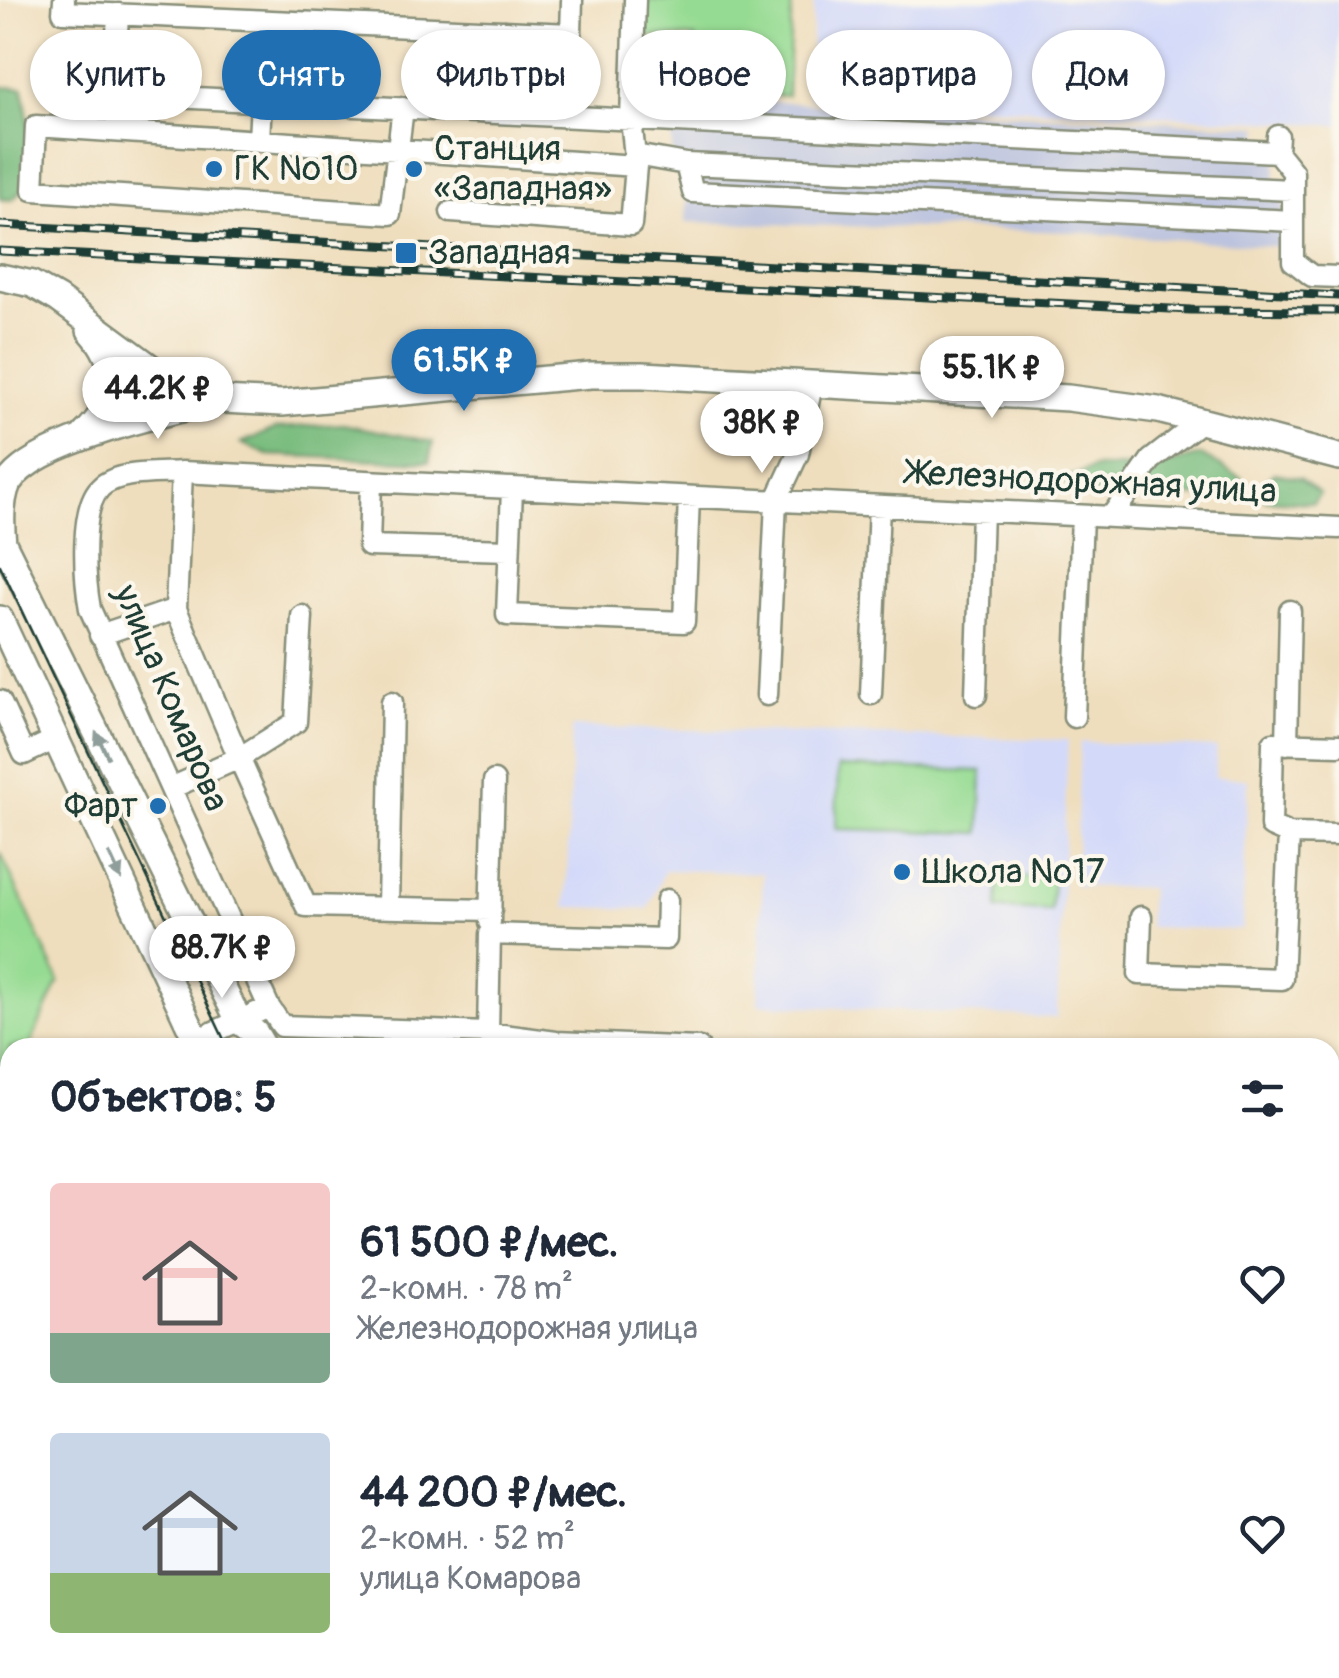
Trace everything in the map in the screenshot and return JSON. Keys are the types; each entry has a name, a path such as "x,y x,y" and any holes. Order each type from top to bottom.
{"main road":[{"name":"Железнодорожная улица","path":"0,277 32,284 161,375 222,400 282,403 591,375 812,384 1068,398 1158,410 1339,457"},
{"path":"58,299 96,337 112,372 112,390 102,419 81,438"},
{"path":"222,400 161,413 81,438 42,457 18,472 7,485 0,510 2,540 239,1021 258,1038"},
{"path":"0,457 42,457"},
{"path":"0,619 195,1038"}],"street":[{"path":"64,0 63,12 482,30"},
{"path":"570,30 572,0"},
{"path":"633,30 634,0"},
{"path":"117,30 118,14"},
{"path":"74,128 83,120"},
{"path":"260,140 261,120"},
{"path":"401,120 397,150 390,214 33,190 36,126 397,150 1293,190"},
{"path":"450,212 632,225 636,161 631,120"},
{"path":"657,120 1278,144 1293,172 1293,261 1312,276 1339,277"},
{"path":"686,164 694,192 1293,221"},
{"path":"767,695 776,501 798,454 812,384"},
{"path":"1110,518 1151,460 1200,422"},
{"path":"182,472 176,608 306,906 490,910"},
{"name":"Железнодорожная улица","path":"182,472 1339,528"},
{"name":"улица Комарова","path":"182,472 122,478 100,487 90,506 84,582 100,635 269,1007"},
{"path":"372,482 369,546 510,550"},
{"path":"512,489 507,615 684,622 689,497"},
{"path":"871,694 878,506"},
{"path":"976,695 982,511"},
{"path":"1074,717 1082,516"},
{"path":"100,635 176,608"},
{"path":"1286,744 1290,611"},
{"path":"171,788 239,758 296,722 302,616"},
{"path":"0,701 24,754 56,739"},
{"path":"388,907 392,702"},
{"path":"1339,745 1274,744 1271,826 1289,834 1339,836"},
{"path":"488,1032 494,781"},
{"path":"1141,917 1139,974 1282,979 1289,834"},
{"path":"490,934 666,939 667,900"},
{"path":"209,1038 269,1007 282,1026 488,1032 519,1038"}],"shaded area":[{"path":"814,0 1339,0 1339,125 1165,116 1165,30 1032,30 1032,109 1012,108 1012,30 812,30"},
{"path":"786,102 806,103 806,120 1012,120 1012,114 1032,115 1032,120 1260,126 1259,146 1276,160 1275,184 1284,193 1281,247 1071,232 686,222 687,198 672,158 672,132 664,120 786,120"},
{"name":"Школа №17","path":"572,727 1068,740 1057,1018 758,1004 763,873 665,870 648,909 566,907"},
{"name":"Школа №17","path":"1080,742 1217,748 1215,777 1248,779 1242,930 1148,927 1150,888 1075,886"}],"green space":[{"path":"642,0 792,0 787,96 786,30 640,30"},
{"path":"0,87 23,88 29,124 26,186 12,200 0,199"},
{"path":"343,424 433,442 429,462 268,455 241,443 277,428"},
{"path":"1201,455 1242,478 1239,498 1079,492 1061,480 1097,467 1153,468"},
{"path":"1274,473 1300,478 1320,494 1313,503 1265,500 1259,487"},
{"path":"838,767 982,771 980,833 836,829"},
{"path":"0,852 59,981 33,1038 0,1038"},
{"path":"998,876 1053,878 1051,911 997,909"}],"tram line":[{"path":"0,565 223,1038"}],"railway":[{"path":"0,225 1339,296"},
{"path":"0,251 1191,310 1339,311"}],"place":[{"name":"ГК №10","path":"214,169"},
{"name":"Станция «Западная»","path":"414,169"},
{"name":"Западная","path":"406,253"},
{"name":"Фарт","path":"158,806"},
{"name":"Школа №17","path":"902,872"}]}
